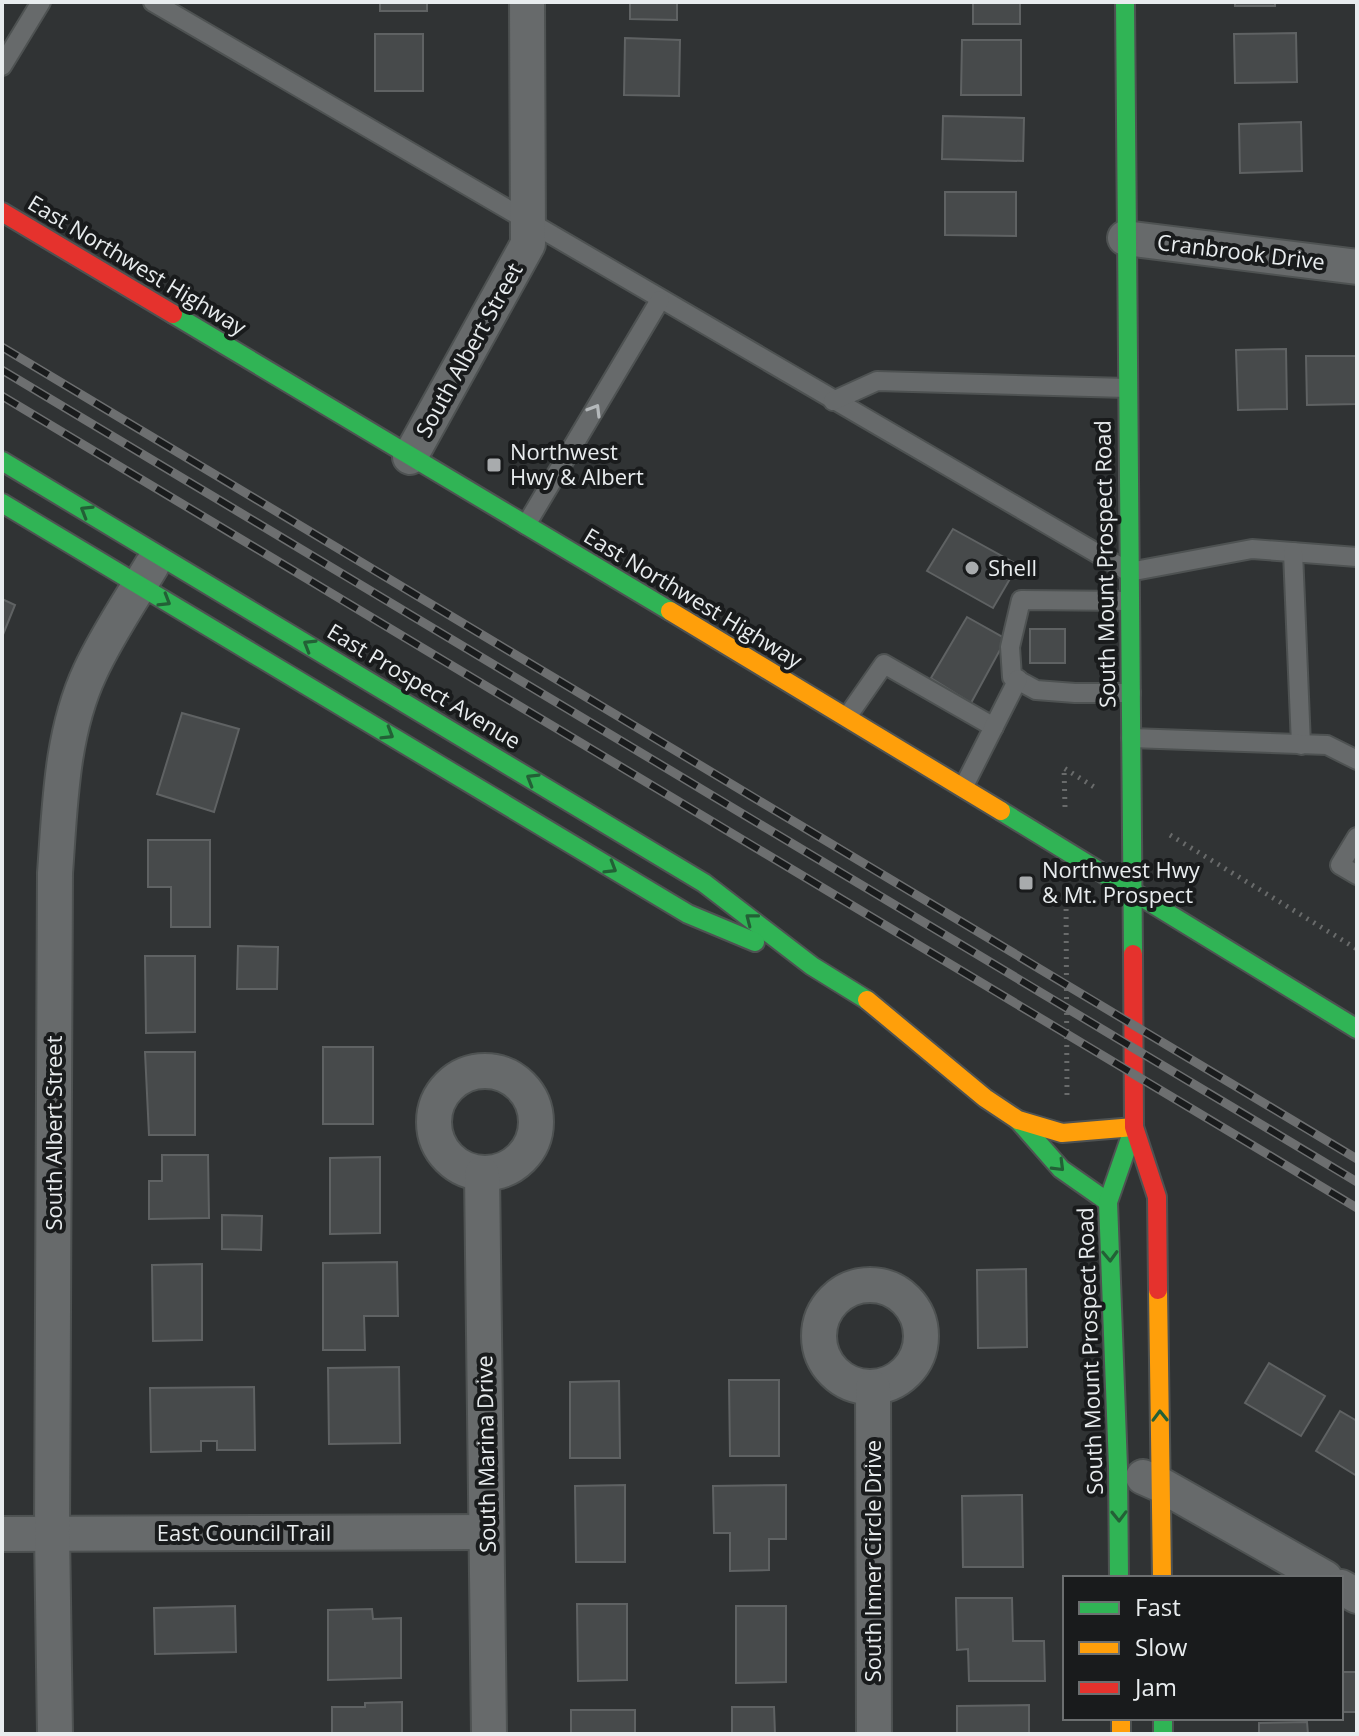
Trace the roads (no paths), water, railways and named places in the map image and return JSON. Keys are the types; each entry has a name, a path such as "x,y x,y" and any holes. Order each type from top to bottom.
{"main road":[{"name":"South Mount Prospect Road","path":"1125,2 1134,1127 1157,1197 1162,1576"},
{"name":"East Northwest Highway","path":"2,212 847,717 1357,1029"},
{"name":"East Prospect Avenue","path":"2,461 704,883 812,966 873,1003 985,1098 1018,1120 1062,1133 1134,1127"},
{"name":"East Prospect Avenue","path":"2,503 688,914 812,966"},
{"path":"1018,1120 1061,1169 1108,1202"},
{"name":"South Mount Prospect Road","path":"1119,1576 1108,1202 1134,1127"}],"street":[{"name":"South Albert Street","path":"410,457 528,244 527,2"},
{"name":"Cranbrook Drive","path":"1125,238 1357,267"},
{"name":"South Albert Street","path":"55,1734 52,1533 55,873 62,786 70,731 90,673 158,554"},
{"name":"South Marina Drive","path":"482,1174 489,1734"},
{"name":"South Inner Circle Drive","path":"873,1388 874,1734"},
{"path":"1118,1467 1161,1485 1321,1576"},
{"name":"East Council Trail","path":"2,1534 486,1532"}],"lane":[{"path":"2,66 41,2"},
{"path":"153,2 1129,572 1252,549 1357,557"},
{"path":"526,525 660,300"},
{"path":"833,401 877,381 1127,388"},
{"path":"1293,552 1301,745"},
{"path":"1129,601 1021,600 1010,647 1012,677 1036,690 1131,693"},
{"path":"847,717 884,664 994,727"},
{"path":"963,789 1018,679"},
{"path":"1131,738 1327,745 1357,760"},
{"path":"1357,837 1340,865 1357,875"}],"railway":[{"path":"2,347 1357,1159"},
{"path":"2,370 1357,1182"},
{"path":"2,396 1357,1208"}],"place":[{"name":"Northwest Hwy & Albert","path":"494,465"},
{"name":"Shell","path":"972,568"},
{"name":"Northwest Hwy & Mt. Prospect","path":"1026,883"}]}
